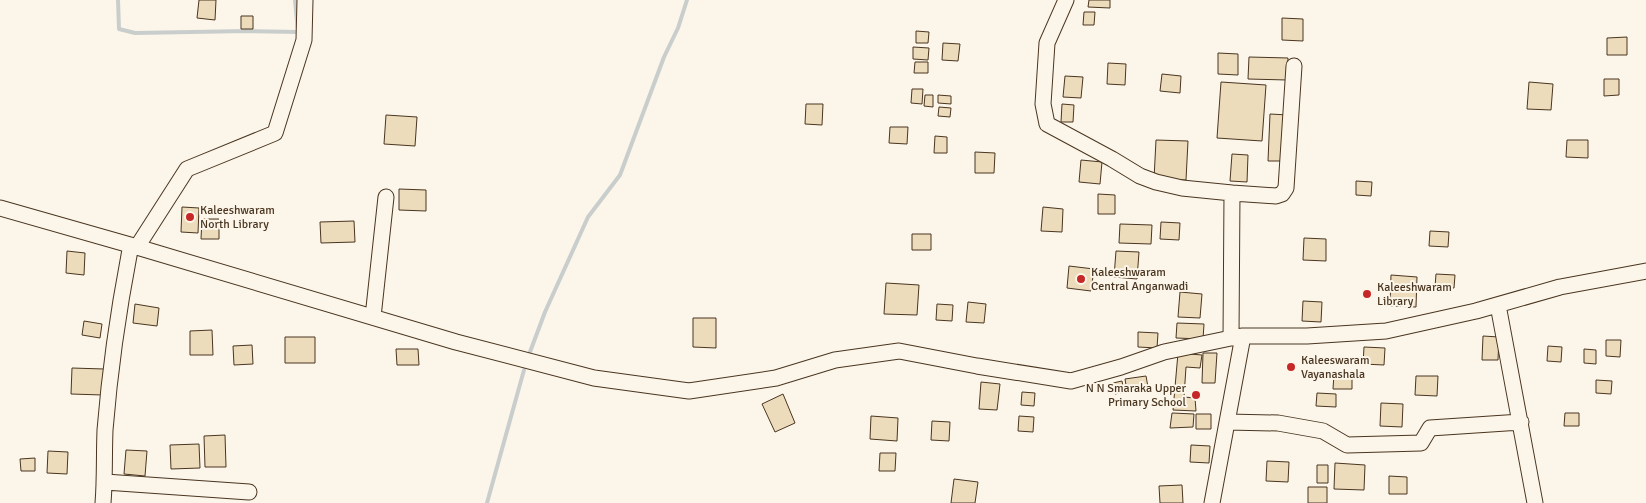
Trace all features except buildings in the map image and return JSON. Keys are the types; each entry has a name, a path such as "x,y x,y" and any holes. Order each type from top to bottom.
{"street":[{"path":"102,503 105,482 105,431 118,310 134,246 187,169 276,133 304,40 305,0"},
{"path":"1066,0 1047,43 1044,104 1047,124 1140,176 1169,186 1232,194 1276,196 1282,194 1286,188 1294,66"},
{"path":"1212,503 1227,422 1237,337 1232,194"},
{"path":"372,318 386,198"},
{"path":"0,208 456,342 594,378 689,391 776,378 835,360 899,351 1071,381 1121,367 1164,352 1237,337 1307,336 1386,331 1498,305 1560,287 1646,271"},
{"path":"1498,305 1535,503"},
{"path":"1227,422 1278,423 1323,432 1347,445 1422,443 1430,428 1521,422"},
{"path":"105,482 248,492"}],"waterway":[{"path":"118,0 119,29 135,33 298,32 295,0"},
{"path":"530,352 545,312 588,217 620,175 664,57 678,28 687,0"},
{"path":"487,503 524,370"}],"place":[{"name":"Kaleeshwaram North Library","path":"190,217"},
{"name":"Kaleeshwaram Central Anganwadi","path":"1081,279"},
{"name":"Kaleeshwaram Library","path":"1367,294"},
{"name":"Kaleeswaram Vayanashala","path":"1291,367"},
{"name":"N N Smaraka Upper Primary School","path":"1196,395"}]}
